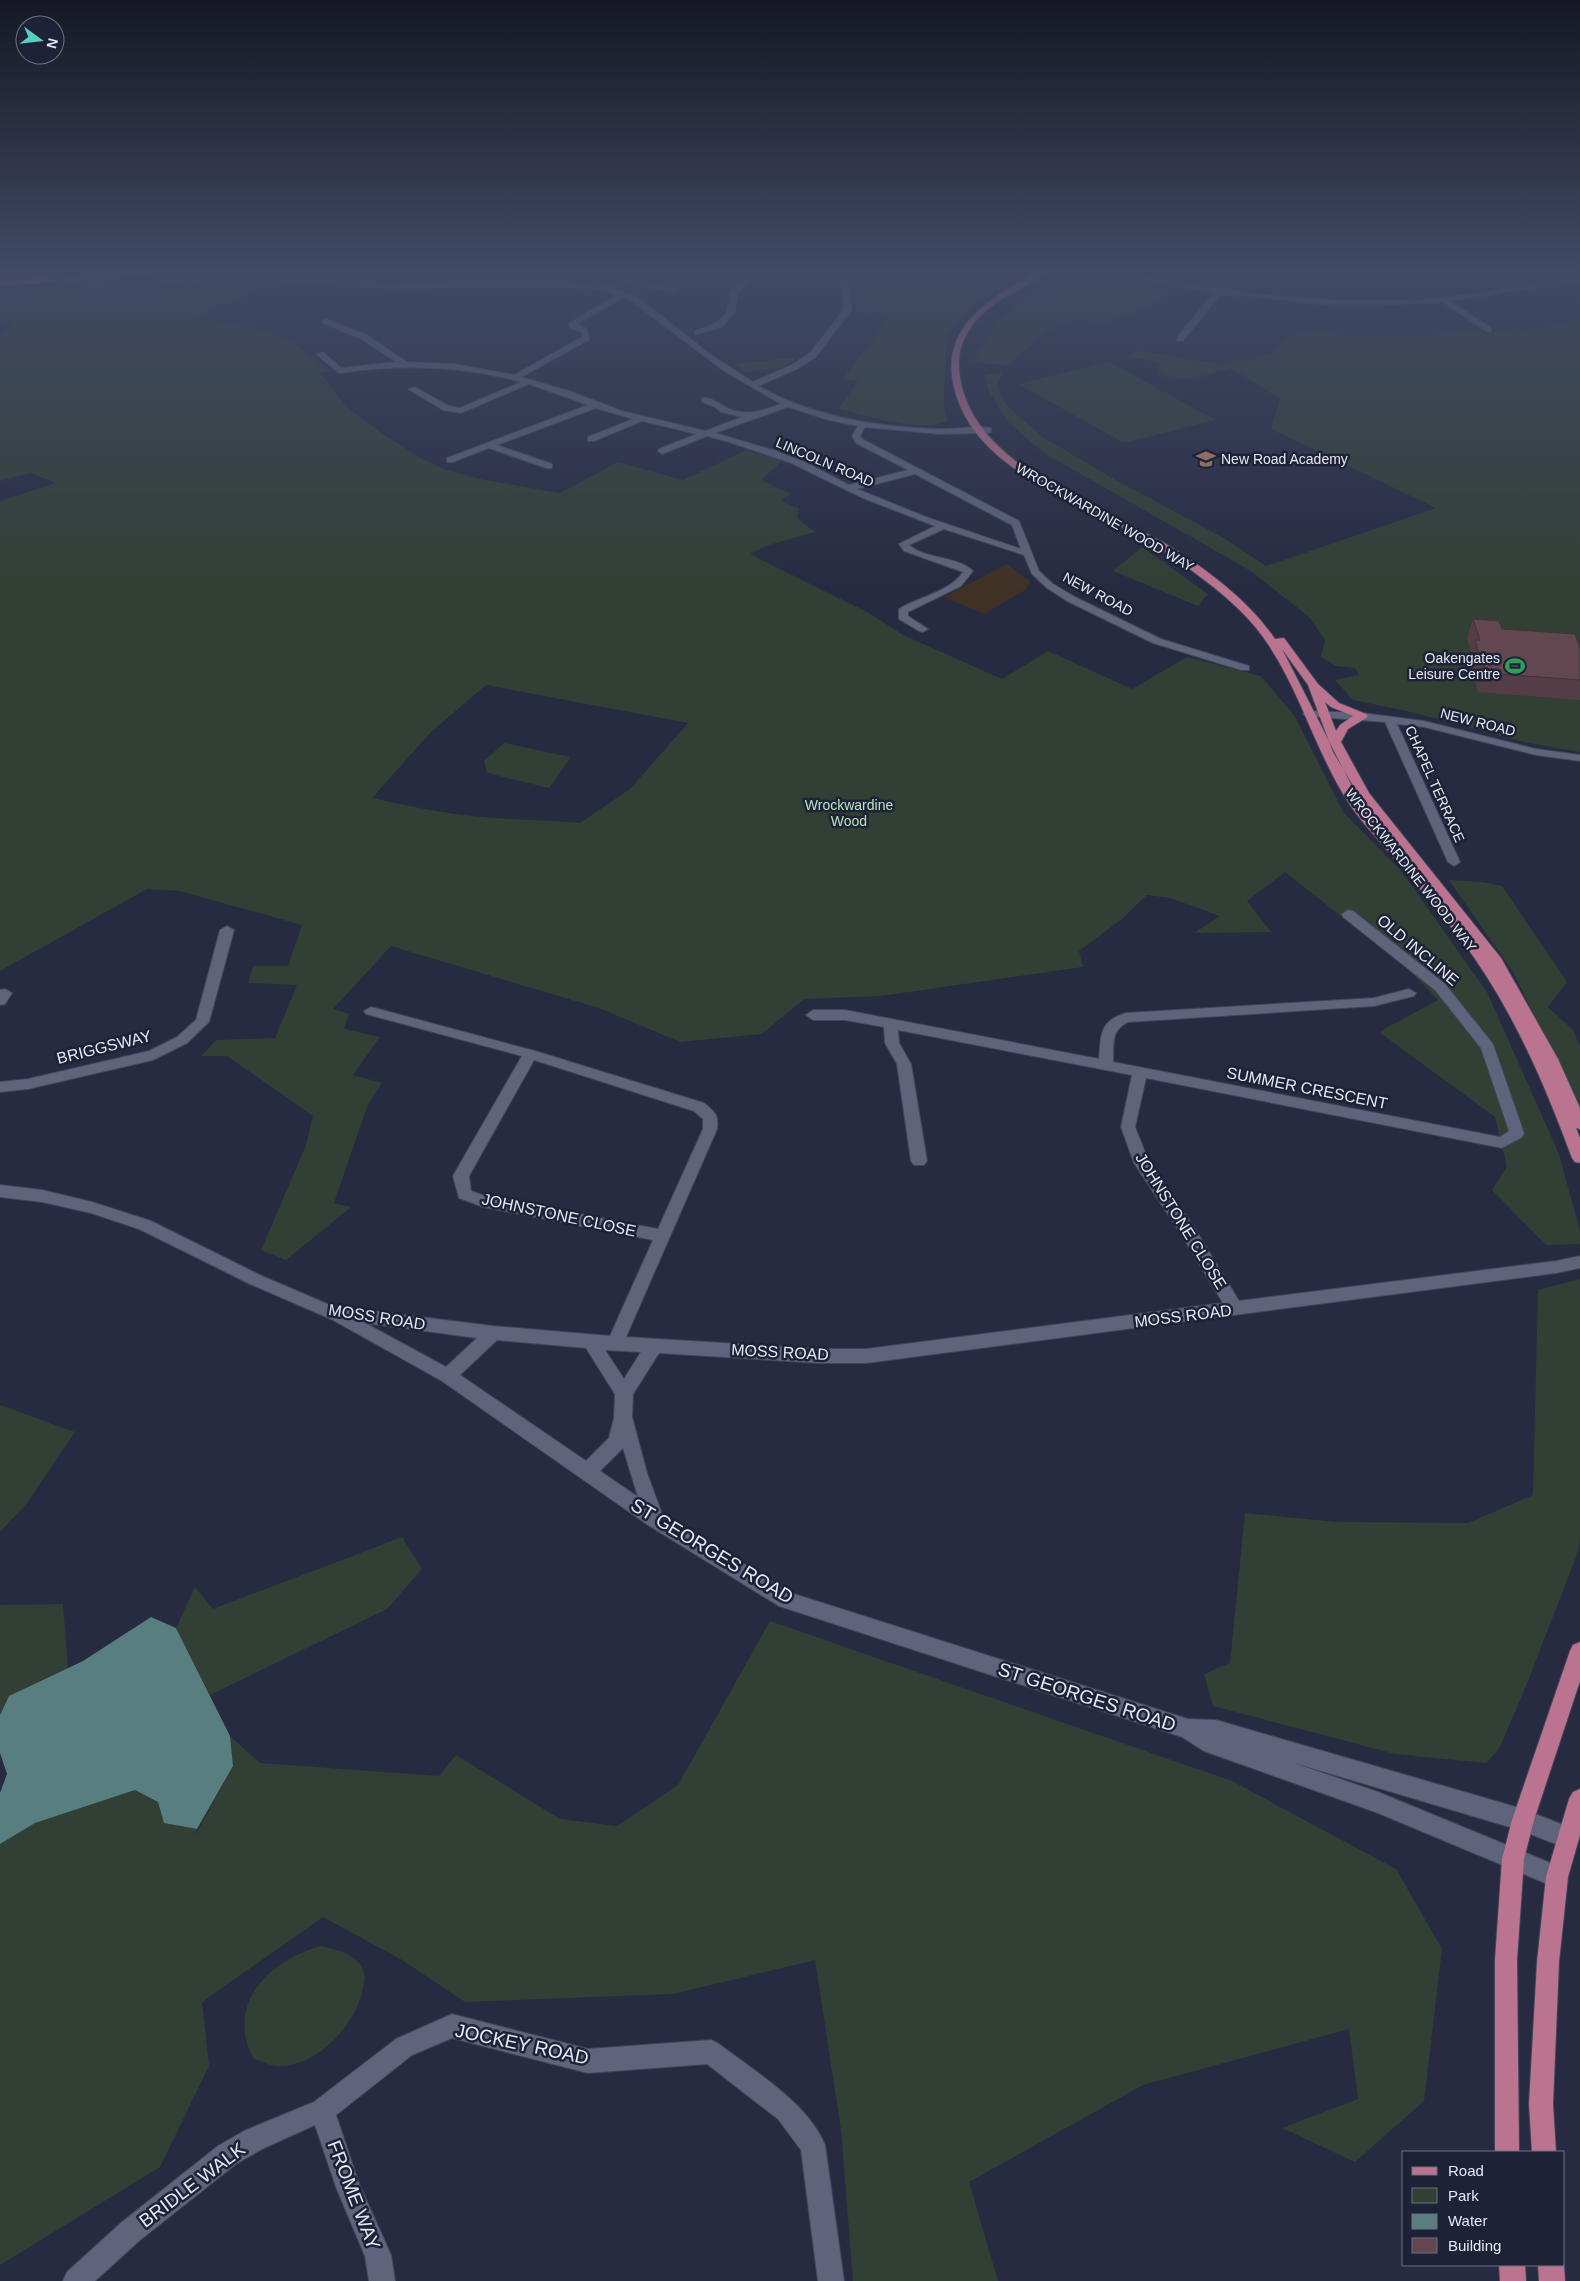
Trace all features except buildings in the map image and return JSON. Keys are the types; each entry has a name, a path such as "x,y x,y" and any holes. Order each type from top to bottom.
{"main road":[{"name":"WROCKWARDINE WOOD WAY","path":"956,375 957,386 966,410 1009,461 1067,496 1168,550 1220,588 1253,618 1275,645 1341,780 1356,805 1455,925 1483,961 1498,986 1545,1072 1580,1158"},
{"name":"WROCKWARDINE WOOD WAY","path":"965,375 966,388 983,431 1021,462 1038,473 1184,554 1208,571 1250,606 1302,668 1313,685 1336,742 1364,794 1494,958 1551,1059 1580,1124"},
{"path":"1313,685 1335,705 1362,716"},
{"path":"1336,742 1344,727 1362,716"},
{"path":"1507,2151 1506,1960 1513,1859 1523,1820 1580,1651"},
{"path":"1544,2151 1542,2104 1546,2000 1558,1877 1580,1799"},
{"path":"1512,2266 1513,2281"},
{"path":"1551,2266 1552,2281"}],"street":[{"name":"LINCOLN ROAD","path":"504,375 566,393 595,405 641,419 707,434 792,460 850,488 943,526 1012,551 1029,553"},
{"path":"514,378 519,375"},
{"path":"740,377 747,375"},
{"path":"753,385 775,375"},
{"path":"740,377 788,404 839,420 932,432 983,431"},
{"path":"412,389 446,408 461,411 526,382"},
{"path":"705,400 718,405 724,410 751,416"},
{"path":"662,451 751,416 788,404"},
{"path":"450,460 595,405"},
{"path":"591,439 641,419"},
{"name":"NEW ROAD","path":"863,424 856,436 859,441 1016,523 1038,576 1056,590 1082,606 1157,641 1245,668"},
{"path":"488,445 549,466"},
{"path":"850,488 915,471"},
{"path":"923,628 903,617 903,611 954,586 965,578 968,571 956,564 916,554 907,550 904,544 943,526"},
{"name":"NEW ROAD","path":"1309,714 1362,716 1440,727 1536,752 1580,758"},
{"name":"CHAPEL TERRACE","path":"1389,719 1454,862"},
{"name":"OLD INCLINE","path":"1348,914 1440,987 1488,1047 1517,1133 1502,1143"},
{"name":"BRIGGSWAY","path":"0,1087 28,1084 153,1055 182,1040 202,1022 227,930"},
{"path":"1106,1065 1108,1034 1113,1024 1126,1018 1374,1002 1409,993"},
{"path":"370,1011 530,1054 699,1107 711,1117 710,1129 615,1343"},
{"name":"SUMMER CRESCENT","path":"813,1015 845,1016 891,1024 1502,1143"},
{"path":"891,1024 892,1043 904,1064 919,1161"},
{"name":"JOHNSTONE CLOSE","path":"530,1054 461,1176 464,1194 484,1202 664,1236"},
{"name":"JOHNSTONE CLOSE","path":"1140,1074 1128,1127 1142,1163 1189,1233 1235,1309"},
{"name":"MOSS ROAD","path":"0,1191 42,1196 76,1204 145,1225 256,1280 330,1312 493,1333 591,1342 820,1356 866,1356 1235,1309 1580,1262"},
{"name":"ST GEORGES ROAD","path":"330,1312 448,1376 655,1519 786,1600 1188,1729 1211,1744 1378,1803 1558,1877"},
{"path":"448,1376 493,1333"},
{"path":"591,1342 624,1393"},
{"path":"588,1472 617,1442 623,1418 624,1393 654,1346"},
{"path":"623,1418 638,1473 655,1519"},
{"name":"ST GEORGES ROAD","path":"1188,1729 1216,1730 1523,1820 1568,1838"},
{"name":"JOCKEY ROAD","path":"322,2110 404,2047 452,2026 588,2061 711,2052 786,2111 813,2145 831,2281"},
{"name":"BRIDLE WALK","path":"76,2281 131,2231 227,2155 253,2140 322,2110"},
{"name":"FROME WAY","path":"322,2110 348,2186 378,2255 382,2281"}],"shaded area":[{"path":"1007,564 1031,582 1025,590 984,614 944,597"}],"green space":[{"name":"Wrockwardine Wood","path":"0,375 322,375 347,407 380,432 422,459 446,470 485,480 560,493 618,462 683,480 746,450 782,461 761,480 791,494 780,500 799,509 797,518 815,532 769,545 750,554 869,613 903,635 1002,679 1048,651 1132,689 1187,657 1261,676 1294,715 1344,813 1402,872 1487,992 1559,1154 1580,1231 1580,1244 1546,1245 1492,1190 1507,1166 1495,1117 1379,1032 1438,1000 1407,968 1285,872 1247,901 1271,932 1194,933 1220,916 1170,898 1147,895 1122,919 1079,951 1083,967 881,996 804,999 762,1034 680,1042 599,1008 391,946 333,1009 349,1014 344,1029 380,1037 353,1075 382,1083 368,1104 334,1203 351,1207 286,1260 261,1250 306,1145 313,1116 227,1056 201,1056 216,1040 275,1038 297,985 248,983 253,966 288,966 302,925 180,891 147,889 0,971 0,501 56,483 30,473 0,481","holes":["486,685 688,723 630,789 580,823 469,816 372,798 431,732"]},
{"path":"846,375 945,375 944,399 948,421 936,425 909,425 839,409 858,380 843,379"},
{"path":"985,375 1001,375 997,386 1006,405 1044,438 1114,479 1224,538 1266,566 1436,508 1271,429 1280,399 1243,375 1580,375 1580,752 1523,742 1411,712 1353,700 1335,680 1359,675 1355,668 1336,666 1321,657 1325,640 1309,617 1251,571 1044,453 1008,422 988,390"},
{"path":"1053,375 1134,375 1216,420 1124,443 1018,384"},
{"path":"1164,375 1204,375 1187,379"},
{"path":"1142,547 1208,594 1198,606 1113,571"},
{"path":"504,743 571,757 549,788 487,773 484,761"},
{"path":"1449,880 1482,882 1502,886 1567,982 1548,1007 1573,1030 1580,1046 1580,1108 1513,972"},
{"path":"1580,1279 1580,1540 1578,1552 1526,1686 1499,1749 1486,1763 1395,1754 1213,1706 1204,1674 1230,1663 1245,1513 1337,1522 1468,1523 1533,1495 1538,1290"},
{"path":"0,1405 75,1432 27,1503 0,1532"},
{"path":"402,1537 422,1569 387,1609 210,1695 176,1628 195,1587 213,1609"},
{"path":"63,1604 68,1668 9,1696 0,1715 0,1605"},
{"path":"770,1621 1232,1781 1396,1869 1442,1949 1424,2101 1355,2162 1282,2128 1358,2099 1349,2029 1143,2085 969,2182 998,2281 853,2281 841,2130 815,1960 673,1994 465,2002 402,1960 323,1917 202,2002 209,2066 160,2167 0,2265 0,1844 35,1823 135,1790 158,1802 164,1823 197,1829 195,1836 233,1766 230,1736 260,1763 439,1776 456,1755 560,1819 617,1826 678,1785"},
{"path":"321,1946 346,1954 355,1959 363,1969 363,1988 353,2015 334,2040 322,2050 296,2064 278,2066 253,2058 246,2038 245,2019 249,2002 257,1987 270,1973 285,1962"}],"water":[{"path":"151,1617 176,1628 230,1736 233,1766 197,1829 164,1823 158,1802 135,1790 35,1823 0,1844 0,1793 7,1774 0,1753 0,1715 9,1696 83,1661"}],"place":[{"name":"New Road Academy","path":"1206,459"},
{"name":"Oakengates Leisure Centre","path":"1515,666"}]}
